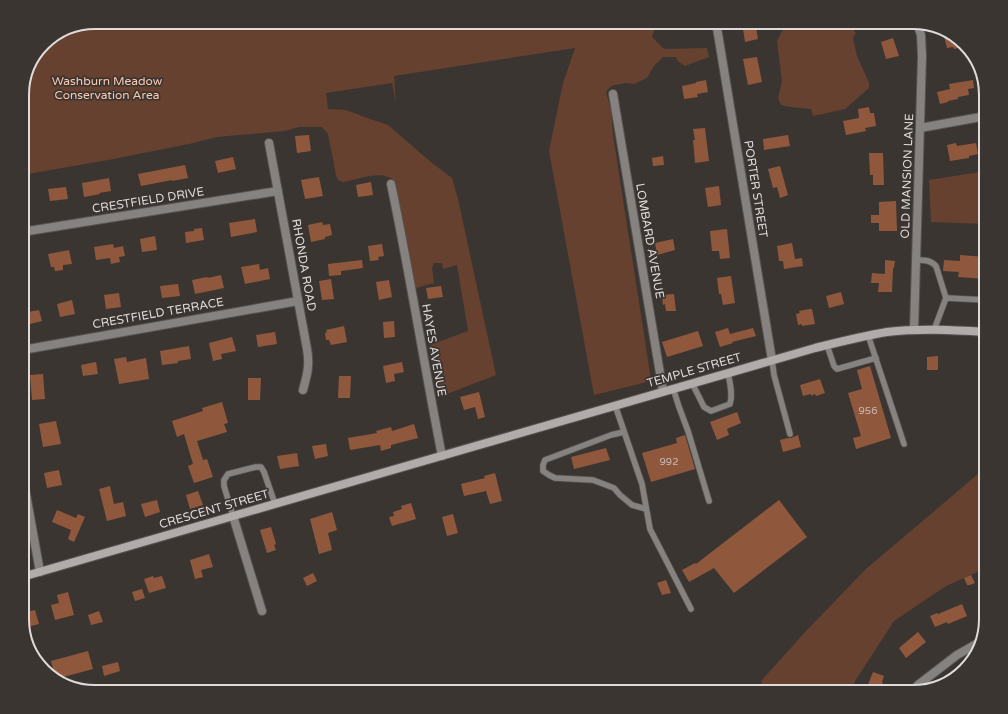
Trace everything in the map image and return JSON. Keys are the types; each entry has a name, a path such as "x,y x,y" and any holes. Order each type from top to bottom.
{"main road":[{"name":"TEMPLE STREET","path":"413,464 673,388 868,335 914,330 979,332"},
{"name":"CRESCENT STREET","path":"29,575 413,464"}],"street":[{"name":"PORTER STREET","path":"717,29 772,360"},
{"name":"OLD MANSION LANE","path":"914,330 922,56 921,35 919,30"},
{"name":"LOMBARD AVENUE","path":"612,94 663,391"},
{"path":"920,128 979,117"},
{"name":"RHONDA ROAD","path":"269,143 309,360 303,390"},
{"name":"HAYES AVENUE","path":"391,184 442,456"},
{"name":"CRESTFIELD DRIVE","path":"29,231 278,190"},
{"name":"CRESTFIELD TERRACE","path":"29,349 298,301"},
{"path":"29,511 40,572"},
{"path":"233,516 262,611"},
{"path":"919,685 957,655 973,646"}],"lane":[{"path":"916,260 928,260 936,266 946,298 934,330"},
{"path":"946,298 979,300"},
{"path":"868,335 904,444"},
{"path":"827,345 836,369 876,358"},
{"path":"772,360 774,375 790,434"},
{"path":"692,383 704,407 711,411 730,404 732,398 728,373"},
{"path":"673,388 688,430 709,501"},
{"path":"615,405 642,484 650,529 691,609"},
{"path":"624,432 611,435 545,460 543,470 556,478 592,480 614,488 632,505 646,509"},
{"path":"233,516 224,486 224,480 228,474 261,467 275,504"}],"green space":[{"name":"Washburn Meadow Conservation Area","path":"95,29 655,29 652,37 664,49 707,48 709,57 685,66 678,61 676,57 663,57 654,66 647,78 634,84 626,83 611,86 606,92 611,110 613,135 651,381 594,395 549,151 563,83 575,48 394,76 396,103 392,83 326,93 328,109 346,110 388,125 432,163 452,178 458,199 496,375 439,397 430,345 468,331 457,265 443,269 442,263 434,263 432,268 434,283 416,288 404,239 396,182 390,178 377,175 343,182 338,180 328,134 322,127 300,127 284,131 217,137 108,160 29,174 29,90 31,78 36,66 51,45 74,32"},
{"path":"784,29 853,29 856,34 853,38 857,56 869,83 869,88 845,109 813,116 811,109 781,105 778,98 782,81 777,41"},
{"path":"979,172 979,224 931,222 929,180"},
{"path":"978,474 979,571 946,586 894,621 854,685 762,685 761,681 806,631 866,569"}],"building":[{"path":"743,29 756,29 758,39 745,42"},
{"path":"944,37 959,48 954,49 953,47 947,48"},
{"path":"893,38 899,56 886,59 881,42"},
{"path":"757,57 762,82 748,85 743,59"},
{"path":"706,80 708,92 697,94 698,97 684,99 682,86"},
{"path":"973,80 974,88 968,89 969,95 958,97 958,99 940,104 937,92 950,89 949,84"},
{"path":"869,107 870,113 874,113 876,126 865,128 866,131 846,135 843,121 859,118 858,109"},
{"path":"705,128 709,161 695,163 693,140 695,140 693,129"},
{"path":"309,135 311,151 297,153 295,136"},
{"path":"788,135 790,146 764,150 763,139"},
{"path":"956,143 957,146 976,143 978,154 969,156 969,158 950,161 947,145"},
{"path":"869,153 883,153 884,185 873,185 873,175 870,175"},
{"path":"663,156 664,165 653,166 652,158"},
{"path":"233,157 236,169 218,173 215,161"},
{"path":"185,165 188,178 141,186 138,174"},
{"path":"780,166 788,195 780,198 777,187 773,188 768,169"},
{"path":"319,177 323,196 305,199 301,180"},
{"path":"109,178 111,191 84,197 82,183"},
{"path":"371,182 373,195 358,197 356,185"},
{"path":"719,186 721,205 708,207 705,188"},
{"path":"66,187 68,199 50,201 48,189"},
{"path":"896,201 897,231 879,231 879,223 871,223 871,215 879,215 879,202"},
{"path":"255,219 257,232 231,237 229,223"},
{"path":"322,222 323,225 330,224 332,235 325,237 325,239 311,242 308,225"},
{"path":"202,228 204,240 186,243 185,232"},
{"path":"727,229 730,258 720,259 719,251 712,251 710,231"},
{"path":"155,236 157,250 142,252 140,239"},
{"path":"673,239 675,250 657,255 655,243"},
{"path":"792,243 795,259 802,258 803,266 784,269 783,261 779,261 777,246"},
{"path":"113,244 114,248 123,246 125,256 119,257 120,262 111,264 110,258 96,260 94,247"},
{"path":"382,244 384,256 378,257 379,260 370,261 368,246"},
{"path":"69,250 72,264 63,265 63,270 55,271 54,267 51,267 48,254"},
{"path":"960,255 979,256 979,278 958,277 959,272 943,271 944,260 960,261"},
{"path":"362,260 363,268 341,271 341,275 329,276 328,264"},
{"path":"885,260 895,261 893,268 892,292 878,292 879,283 871,283 872,273 885,274"},
{"path":"259,264 260,270 268,268 270,279 245,284 241,267"},
{"path":"221,275 224,288 195,294 192,280"},
{"path":"731,276 735,303 723,305 721,294 719,294 717,278"},
{"path":"331,279 334,299 322,300 319,281"},
{"path":"389,280 392,297 379,300 376,282"},
{"path":"178,284 180,296 162,298 160,286"},
{"path":"441,286 443,297 428,299 426,288"},
{"path":"841,292 844,304 829,308 826,296"},
{"path":"119,293 121,307 106,309 104,295"},
{"path":"674,294 676,311 666,311 665,304 663,305 662,295"},
{"path":"72,300 75,314 60,317 57,304"},
{"path":"812,309 815,324 802,326 802,324 798,325 796,314 800,313 799,311"},
{"path":"39,310 42,321 29,324 29,312"},
{"path":"394,321 395,337 384,338 383,322"},
{"path":"344,326 347,342 331,345 329,340 326,340 326,330"},
{"path":"728,328 730,334 753,328 756,336 732,342 733,343 720,347 715,332"},
{"path":"698,331 703,346 667,357 662,342"},
{"path":"275,332 277,344 258,347 256,335"},
{"path":"232,337 236,351 221,354 222,359 213,361 209,343"},
{"path":"189,346 191,359 178,361 178,363 162,365 160,351"},
{"path":"938,356 938,370 927,370 927,357"},
{"path":"126,357 127,362 146,358 149,379 119,384 114,359"},
{"path":"96,362 98,374 83,376 81,365"},
{"path":"402,362 404,372 394,374 395,381 386,383 383,366"},
{"path":"870,366 891,438 856,449 853,438 861,436 848,393 862,389 857,370"},
{"path":"43,374 45,399 32,400 30,375"},
{"path":"339,376 351,376 350,398 338,398"},
{"path":"248,378 261,378 260,400 248,400"},
{"path":"820,379 825,393 816,396 815,394 811,396 811,394 803,396 800,385"},
{"path":"479,392 485,417 478,419 475,407 464,410 460,397"},
{"path":"222,402 228,423 224,424 227,432 197,441 203,460 207,459 213,477 194,483 188,466 193,464 184,434 177,437 172,421 203,411 202,408"},
{"path":"737,412 741,423 727,429 729,435 717,440 710,422"},
{"path":"56,421 61,444 43,447 39,424"},
{"path":"414,424 418,438 391,445 391,448 381,451 380,445 350,450 348,438 377,433 376,431 391,427 392,431"},
{"path":"685,435 695,469 651,482 642,453 677,443 676,438"},
{"path":"798,435 801,447 783,452 780,440"},
{"path":"326,444 328,456 315,459 312,446"},
{"path":"606,448 610,460 574,469 571,457"},
{"path":"297,453 299,466 280,469 277,456"},
{"path":"59,470 62,485 47,488 44,473"},
{"path":"495,473 502,501 490,504 486,491 464,496 461,484 485,478 484,476"},
{"path":"110,486 114,504 123,502 126,516 107,521 99,489"},
{"path":"198,491 203,505 190,509 186,495"},
{"path":"157,500 160,512 145,517 141,504"},
{"path":"779,500 807,537 734,593 714,568 689,582 682,570 695,563 696,564"},
{"path":"411,503 416,519 392,526 389,517 394,516 393,512 402,509 401,506"},
{"path":"57,510 76,518 78,514 85,517 74,542 68,539 71,530 52,522"},
{"path":"332,512 337,530 328,533 332,550 319,554 310,519"},
{"path":"453,514 458,533 447,536 442,517"},
{"path":"271,527 276,544 274,545 276,550 267,553 260,530"},
{"path":"209,554 213,567 201,570 203,577 195,579 190,560"},
{"path":"313,573 317,581 307,586 303,578"},
{"path":"971,575 975,583 967,585 964,578"},
{"path":"153,576 154,578 162,576 166,588 149,593 144,579"},
{"path":"666,580 671,593 662,595 657,583"},
{"path":"142,589 145,598 135,601 132,592"},
{"path":"68,592 74,615 55,620 51,605 59,603 57,595"},
{"path":"962,604 967,616 948,624 947,622 935,627 930,616"},
{"path":"35,610 39,624 29,626 29,611"},
{"path":"99,611 103,622 91,625 88,615"},
{"path":"918,632 926,642 906,658 899,648"},
{"path":"88,651 93,669 64,677 53,670 51,661"},
{"path":"118,662 120,671 104,676 102,666"},
{"path":"873,672 884,676 882,685 868,685"}]}
